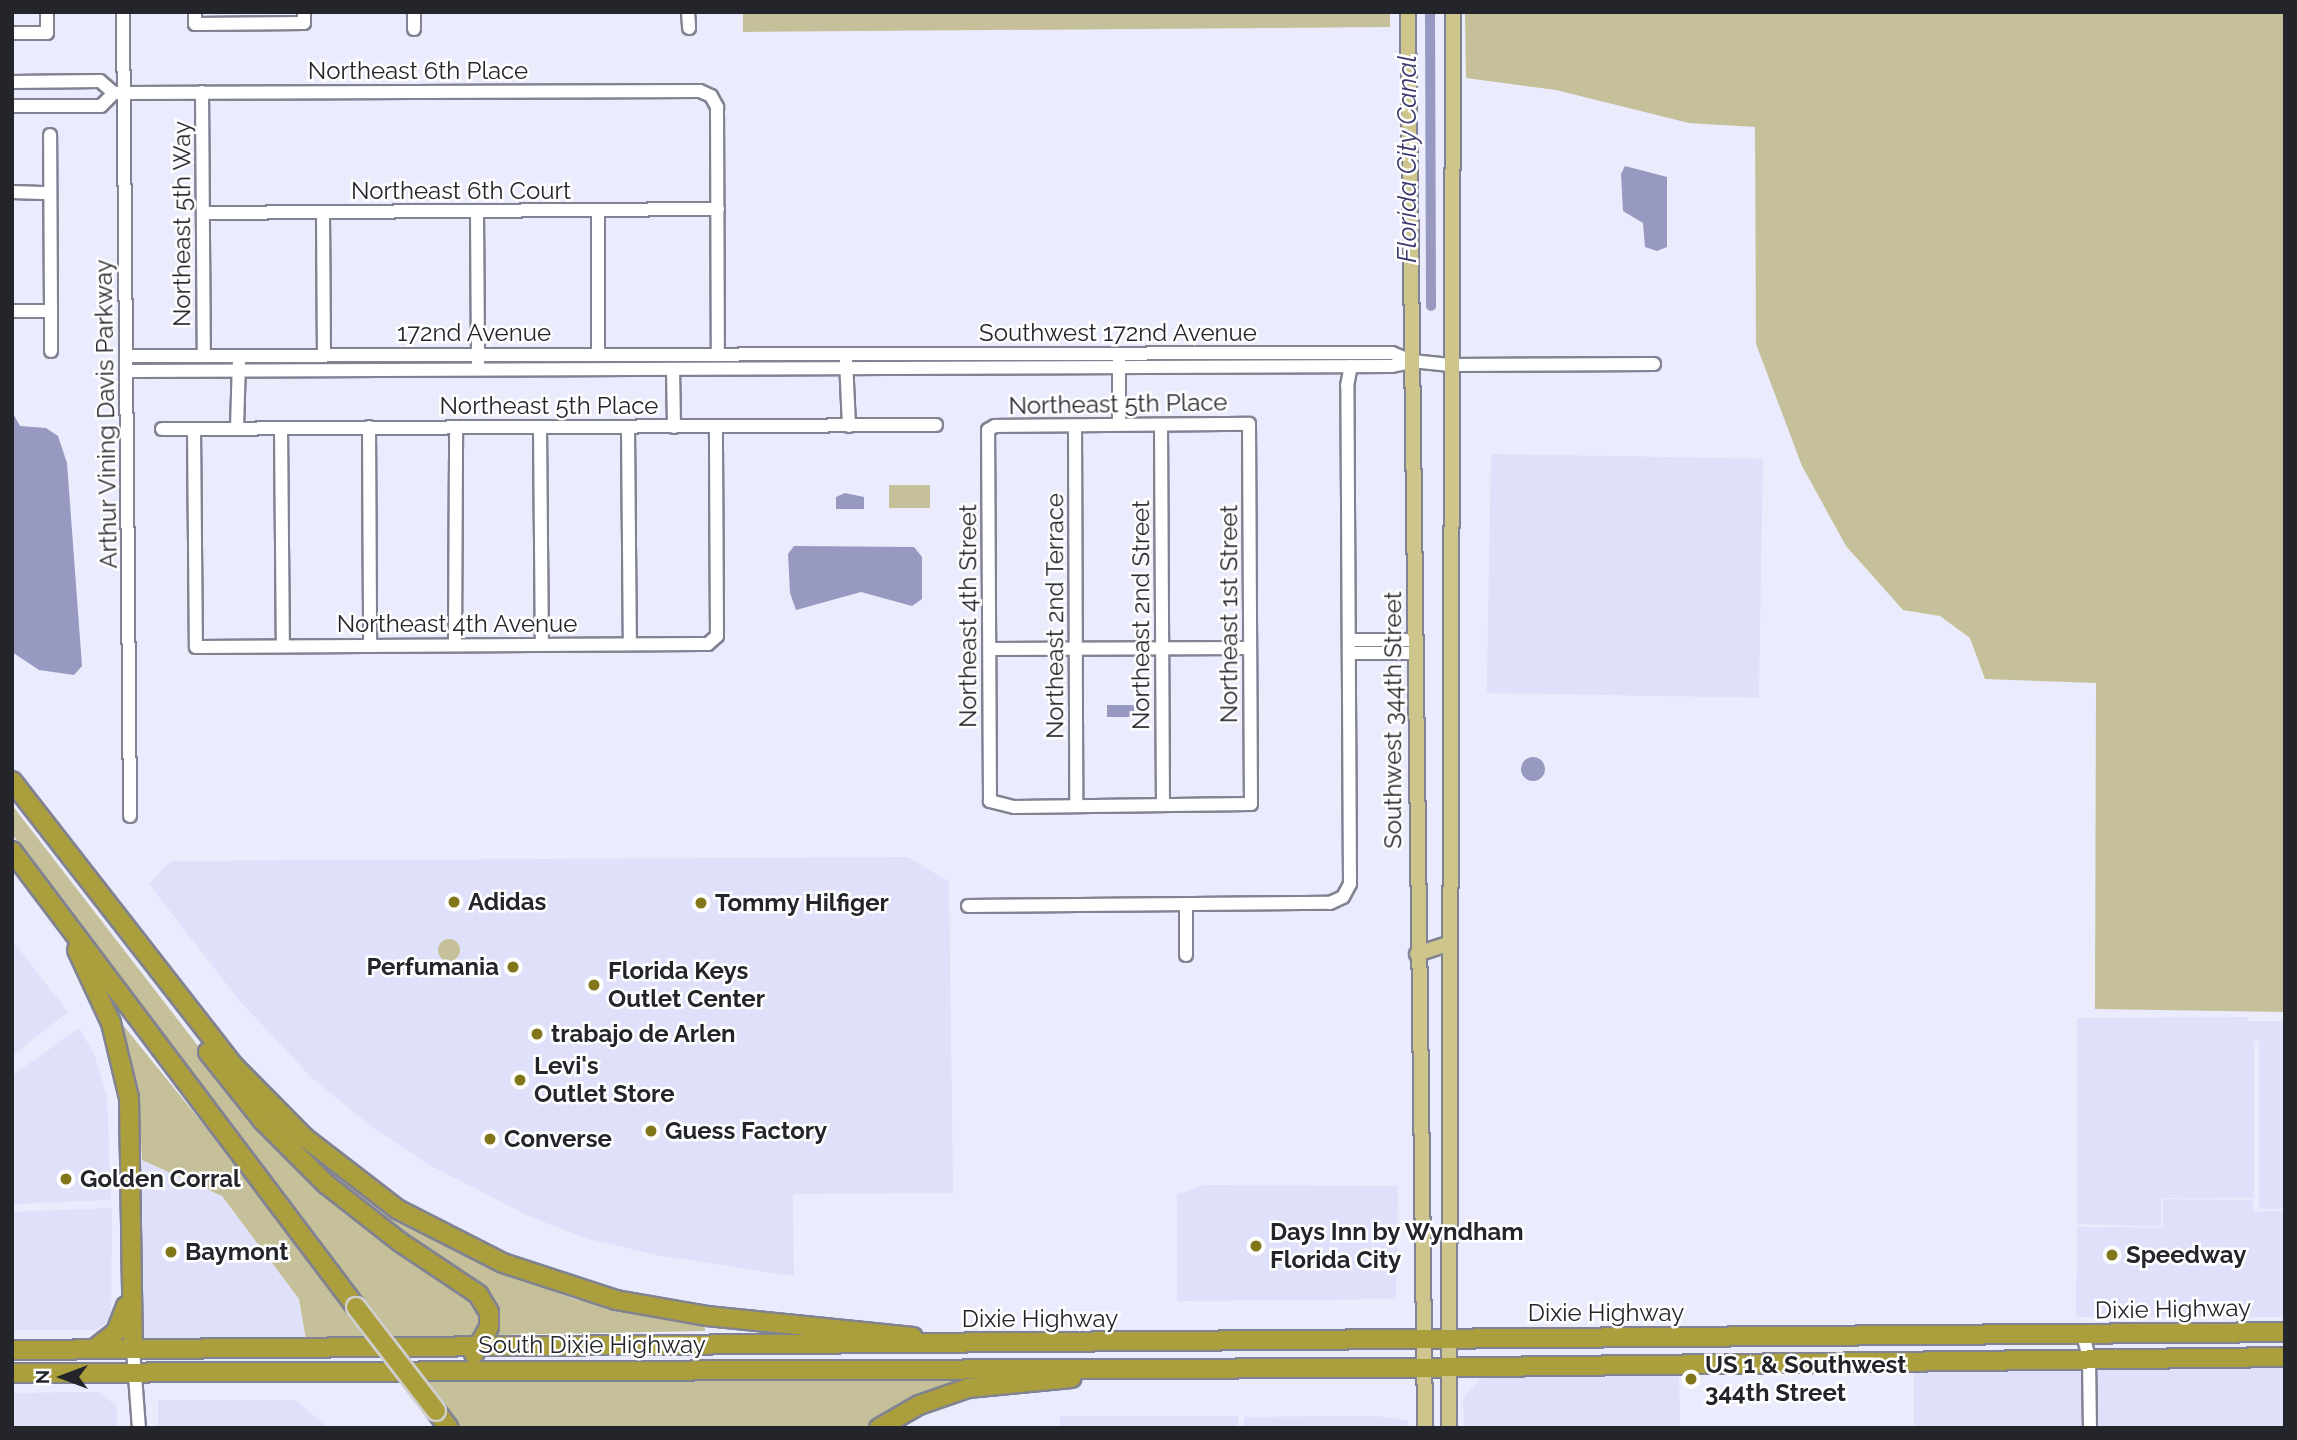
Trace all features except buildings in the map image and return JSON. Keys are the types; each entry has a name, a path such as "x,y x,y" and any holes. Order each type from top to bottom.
{"highway":[{"path":"12,781 173,992 235,1067 304,1137 397,1209 476,1251 549,1281 635,1304 732,1319 906,1334 929,1345"},
{"path":"12,851 449,1428"},
{"path":"67,924 106,1009 127,1082 132,1127 132,1349"},
{"path":"173,992 186,1023 283,1143 365,1216 478,1294 490,1319 481,1348 461,1361 425,1370"},
{"path":"94,1349 122,1323 131,1291"},
{"name":"Dixie Highway","path":"929,1345 2285,1332"},
{"name":"South Dixie Highway","path":"12,1350 929,1345"},
{"name":"Dixie Highway","path":"1172,1367 1425,1368 2285,1357"},
{"path":"879,1428 919,1405 981,1385 1142,1375 1172,1367"},
{"name":"South Dixie Highway","path":"12,1373 1172,1367"}],"main road":[{"name":"Southwest 344th Street","path":"1408,12 1417,937 1425,1428"},
{"path":"1449,1428 1448,944 1453,12"},
{"path":"1417,937 1448,944"},
{"path":"1418,954 1448,944"}],"street":[{"path":"12,33 47,33 47,12"},
{"name":"Arthur Vining Davis Parkway","path":"123,12 119,93 128,371 130,816"},
{"path":"414,12 414,29"},
{"path":"688,12 689,28"},
{"path":"195,18 304,18"},
{"path":"12,82 100,81 119,93 101,106 12,106"},
{"name":"Northeast 6th Place","path":"119,93 701,91 711,96 717,107 718,209"},
{"name":"Northeast 5th Way","path":"202,92 204,355"},
{"path":"50,135 51,351"},
{"path":"12,192 50,193"},
{"path":"718,209 718,353"},
{"name":"Northeast 6th Court","path":"203,213 477,213 718,209"},
{"path":"598,211 598,354"},
{"path":"323,213 324,355"},
{"path":"477,213 478,370"},
{"path":"12,311 51,311"},
{"name":"Southwest 172nd Avenue","path":"822,353 1350,366 1412,361 1450,365 1654,364"},
{"name":"172nd Avenue","path":"126,356 822,353"},
{"path":"845,353 848,368 849,426"},
{"name":"Southwest 172nd Avenue","path":"824,368 1392,353 1412,361"},
{"path":"237,428 239,355"},
{"path":"1119,361 1119,425"},
{"path":"968,906 1330,903 1347,891 1347,386 1350,366"},
{"name":"172nd Avenue","path":"128,371 824,368"},
{"path":"673,369 674,427"},
{"name":"Northeast 5th Place","path":"988,430 1249,424"},
{"name":"Northeast 1st Street","path":"1163,805 1251,804 1249,424"},
{"name":"Northeast 5th Place","path":"162,429 628,429 936,425"},
{"name":"Northeast 2nd Street","path":"1161,425 1163,805"},
{"name":"Northeast 2nd Terrace","path":"1075,426 1076,806"},
{"path":"369,427 369,646"},
{"path":"455,645 456,427"},
{"path":"540,427 542,645"},
{"name":"Northeast 4th Avenue","path":"194,429 195,647 708,644 717,636 716,427"},
{"path":"281,428 283,646"},
{"path":"628,429 630,644"},
{"name":"Northeast 4th Street","path":"988,430 990,801 1002,806 1076,806"},
{"path":"1349,646 1416,646"},
{"path":"990,649 1250,648"},
{"path":"1076,806 1163,805"},
{"path":"1186,904 1186,955"},
{"path":"2083,1335 2090,1359 2090,1428"},
{"path":"132,1349 139,1428"}],"shaded area":[{"path":"743,12 1390,12 1390,27 743,32"},
{"path":"1465,12 2285,12 2285,1012 2095,1009 2096,683 1985,679 1970,638 1940,616 1903,610 1846,546 1802,466 1756,344 1755,127 1689,123 1556,90 1466,78"},
{"path":"1491,454 1763,459 1759,698 1487,693"},
{"path":"889,485 930,485 930,508 889,508"},
{"path":"12,805 246,1108 480,1304 482,1336 389,1337 12,834"},
{"path":"908,857 949,882 953,1193 793,1194 794,1276 656,1255 589,1239 533,1218 433,1167 371,1126 311,1077 238,999 149,884 171,861"},
{"path":"449,939 459,946 460,950 453,960 449,961 439,954 438,950 445,940"},
{"path":"12,940 68,1012 12,1056"},
{"path":"2248,1017 2248,1021 2285,1021 2285,1209 2259,1209 2259,1041 2248,1040 2254,1042 2254,1198 2161,1198 2161,1226 2077,1224 2077,1018"},
{"path":"118,1019 208,1130 367,1339 306,1340 299,1299 222,1196 142,1160 139,1100"},
{"path":"79,1028 95,1056 107,1097 111,1200 12,1204 12,1076"},
{"path":"287,1132 375,1205 484,1265 574,1299 705,1327 705,1331 493,1335 496,1322 434,1257 368,1210 284,1136"},
{"path":"142,1160 222,1196 299,1299 306,1340 143,1338"},
{"path":"1204,1185 1398,1186 1396,1299 1177,1301 1177,1195"},
{"path":"2163,1199 2253,1200 2253,1212 2285,1211 2285,1317 2076,1317 2077,1227 2163,1228"},
{"path":"112,1208 111,1319 96,1330 12,1330 12,1212"},
{"path":"1914,1366 2285,1366 2285,1428 1914,1428"},
{"path":"1679,1373 1680,1428 1464,1428 1463,1397 1483,1377"},
{"path":"972,1374 972,1381 871,1428 459,1428 422,1381"},
{"path":"100,1392 117,1407 117,1428 12,1428 12,1393"},
{"path":"158,1400 295,1400 329,1428 158,1428"},
{"path":"1060,1416 1238,1416 1238,1428 1060,1428"},
{"path":"1375,1416 1408,1420 1408,1428 1244,1428 1244,1417"}],"water":[{"path":"1625,166 1667,177 1667,247 1657,251 1645,247 1643,223 1623,211 1621,174"},
{"path":"12,412 20,426 46,428 58,436 67,463 82,666 74,675 39,670 12,652"},
{"path":"845,493 864,497 864,509 836,509 836,497"},
{"path":"794,546 914,547 922,557 922,599 912,606 861,592 796,610 790,593 788,554"},
{"path":"1107,705 1134,705 1134,717 1107,717"},
{"path":"1533,757 1544,764 1545,769 1538,780 1533,781 1522,774 1521,769 1528,758"}],"waterway":[{"name":"Florida City Canal","path":"1430,12 1431,306"}],"place":[{"name":"Adidas","path":"454,902"},
{"name":"Tommy Hilfiger","path":"701,903"},
{"name":"Perfumania","path":"513,967"},
{"name":"Florida Keys Outlet Center","path":"594,985"},
{"name":"trabajo de Arlen","path":"537,1034"},
{"name":"Levi's Outlet Store","path":"520,1080"},
{"name":"Guess Factory","path":"651,1131"},
{"name":"Converse","path":"490,1139"},
{"name":"Golden Corral","path":"66,1179"},
{"name":"Days Inn by Wyndham Florida City","path":"1256,1246"},
{"name":"Baymont","path":"171,1252"},
{"name":"Speedway","path":"2112,1255"},
{"name":"US 1 & Southwest 344th Street","path":"1691,1379"}]}
